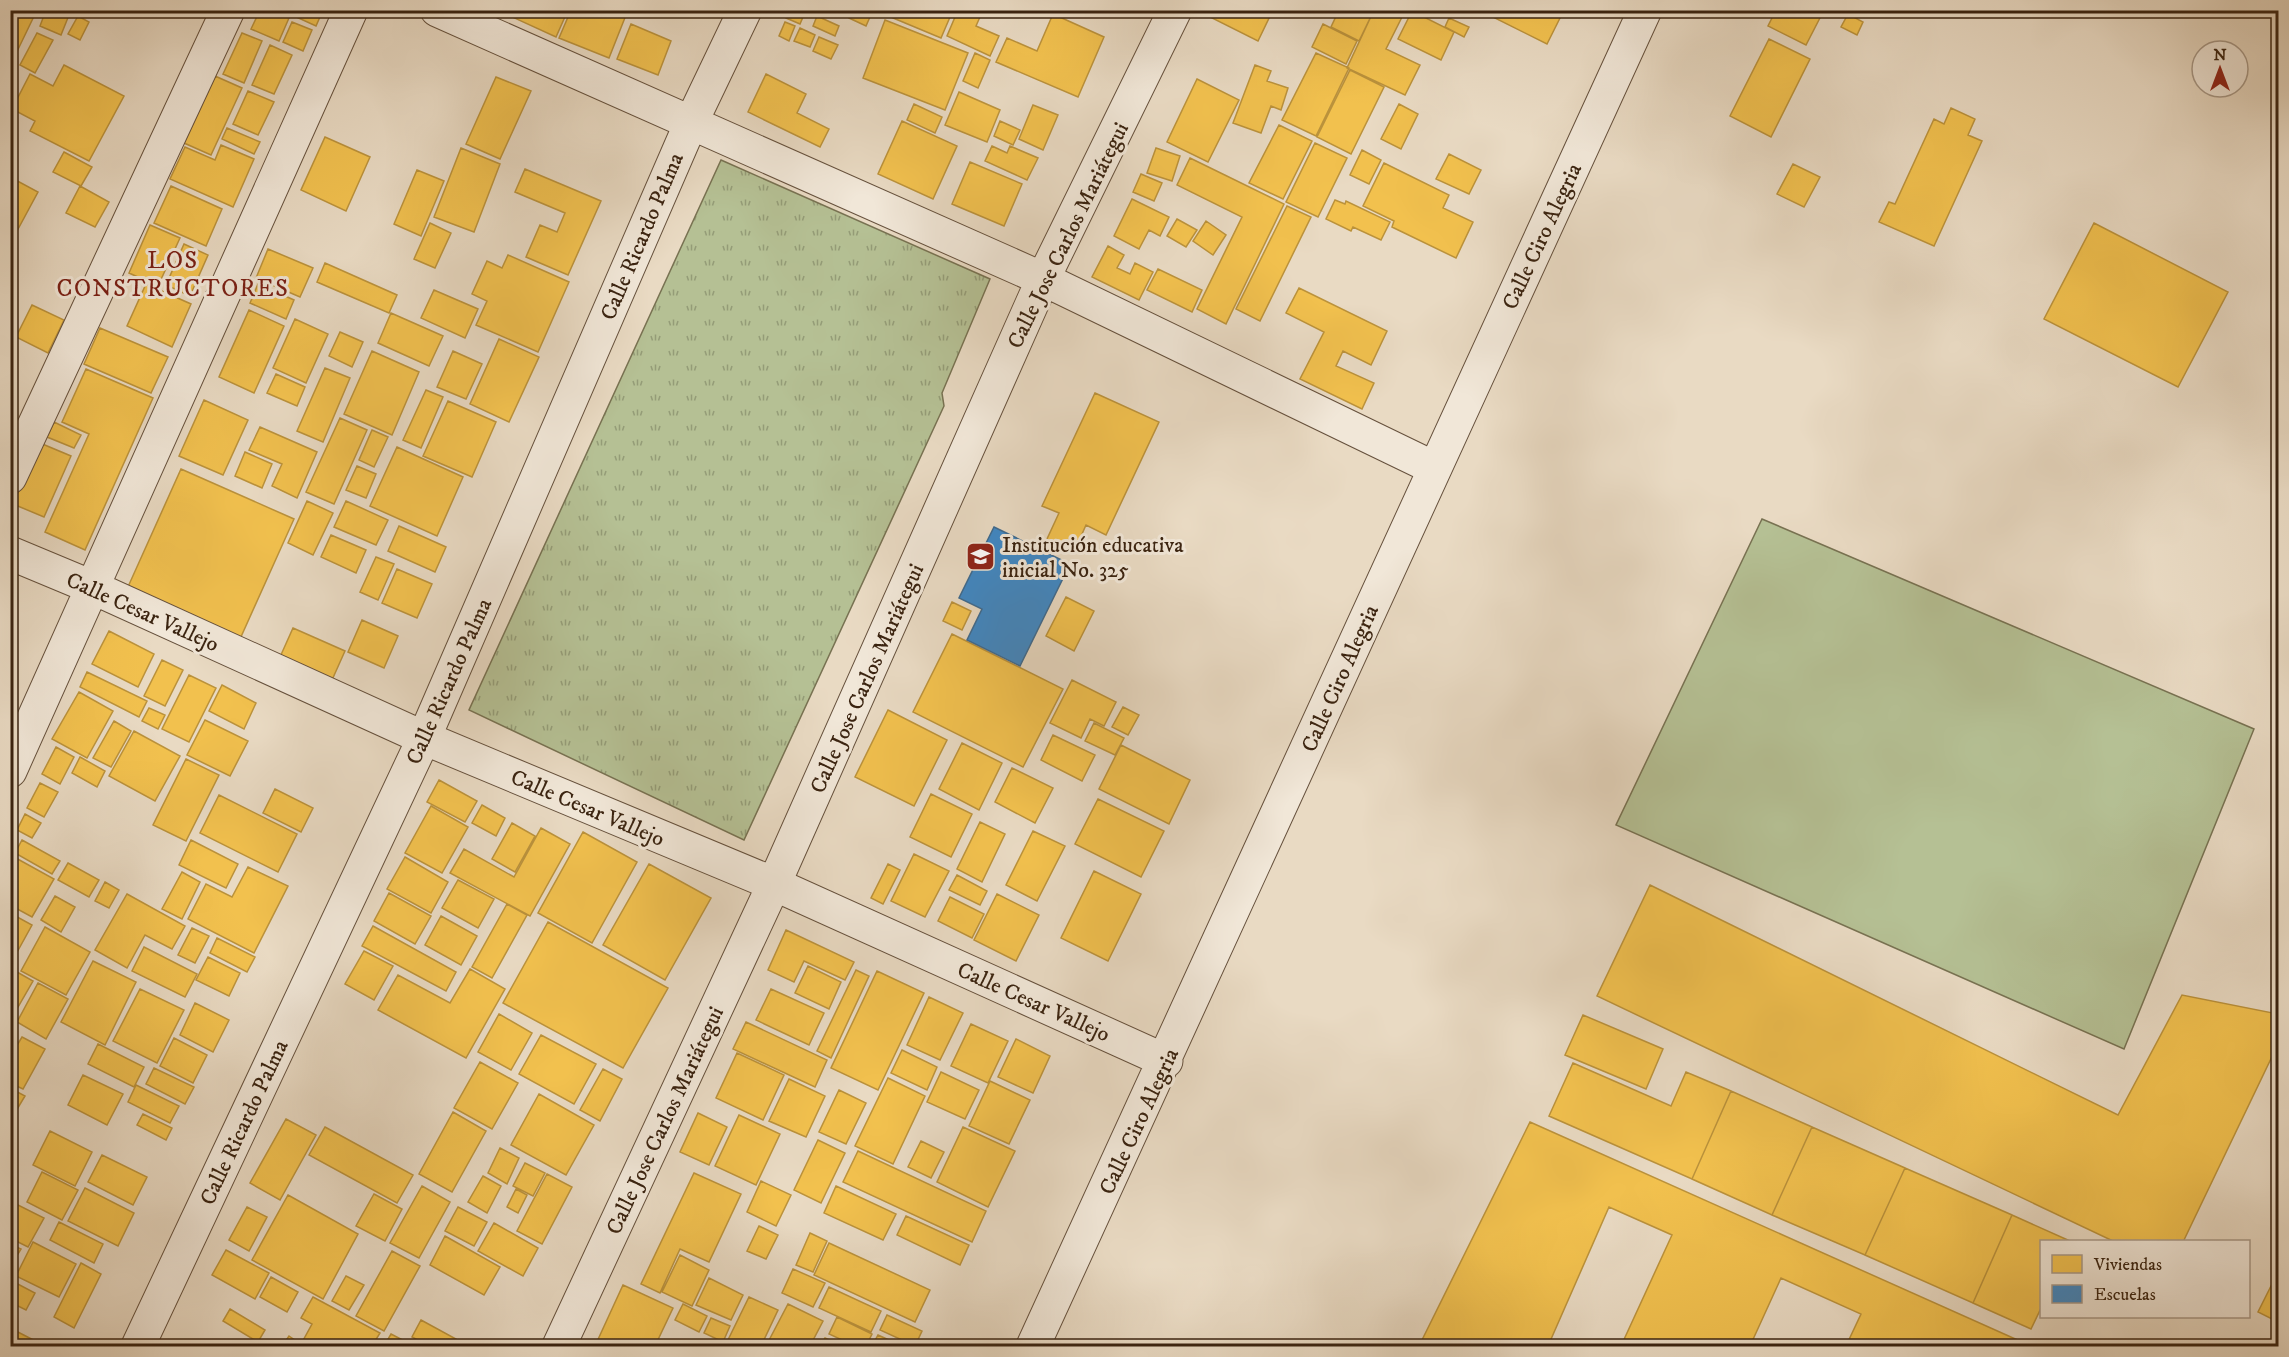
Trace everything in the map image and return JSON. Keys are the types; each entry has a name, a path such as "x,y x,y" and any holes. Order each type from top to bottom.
{"street":[{"path":"10,477 228,10"},
{"path":"10,771 94,588 351,10"},
{"path":"437,10 690,125 1043,279 1434,468"},
{"name":"Calle Ricardo Palma","path":"138,1347 424,738 690,125 744,10"},
{"name":"Calle Jose Carlos Mariátegui","path":"559,1347 774,884 1043,279 1176,10"},
{"name":"Calle Ciro Alegria","path":"1033,1347 1166,1061 1434,468 1645,10"},
{"name":"Calle Cesar Vallejo","path":"10,553 94,588 424,738 774,884 1166,1061"}],"green space":[{"path":"721,160 990,279 942,393 944,406 744,840 469,710"},
{"path":"1762,519 2254,729 2124,1049 1616,825"}],"building: Viviendas":[{"path":"10,10 37,10 10,66"},
{"path":"46,10 71,10 61,35 40,26"},
{"path":"260,10 271,10 289,18 279,41 251,29"},
{"path":"281,10 323,10 316,26"},
{"path":"497,10 568,10 556,37"},
{"path":"571,10 628,10 609,58 559,38"},
{"path":"789,10 806,10 800,24 786,18"},
{"path":"852,10 873,10 866,26 849,18"},
{"path":"888,10 953,10 941,38 886,15"},
{"path":"958,10 983,10 976,26 999,36 990,56 947,36"},
{"path":"1211,10 1273,10 1258,41 1208,16"},
{"path":"1339,10 1374,10 1359,41 1331,27"},
{"path":"1374,10 1389,10 1402,17 1386,49 1420,65 1405,95 1347,68"},
{"path":"1479,10 1564,10 1547,44"},
{"path":"1776,10 1824,10 1806,45 1768,26"},
{"path":"1412,11 1454,32 1441,60 1398,39"},
{"path":"1053,14 1104,37 1078,97 996,62 1007,38 1037,51"},
{"path":"1848,14 1863,22 1857,35 1841,27"},
{"path":"78,16 89,22 80,40 68,34"},
{"path":"817,16 839,26 835,36 813,26"},
{"path":"1449,18 1469,27 1464,37 1445,27"},
{"path":"885,20 968,53 945,110 863,78"},
{"path":"292,22 312,30 303,51 283,42"},
{"path":"785,22 795,26 789,41 779,36"},
{"path":"631,24 671,41 658,75 617,59"},
{"path":"1323,24 1357,41 1346,64 1312,47"},
{"path":"800,28 815,35 810,47 794,41"},
{"path":"37,33 53,40 35,73 20,65"},
{"path":"242,33 262,41 244,83 223,74"},
{"path":"819,37 838,45 831,59 813,51"},
{"path":"1769,39 1810,59 1771,137 1730,116"},
{"path":"270,45 292,55 274,94 252,85"},
{"path":"975,53 990,60 978,88 963,81"},
{"path":"1316,53 1349,68 1316,136 1282,120"},
{"path":"64,65 124,96 89,161 30,131 35,121 12,109 30,74 53,86"},
{"path":"1255,65 1271,71 1267,81 1288,88 1281,110 1271,106 1261,133 1233,123"},
{"path":"1350,70 1384,87 1351,154 1317,137"},
{"path":"766,74 806,94 797,113 829,129 820,147 748,112"},
{"path":"215,76 242,88 211,155 184,143"},
{"path":"496,77 531,91 500,159 466,144"},
{"path":"1197,79 1239,100 1208,162 1167,142"},
{"path":"248,91 274,102 258,135 233,124"},
{"path":"959,92 1000,110 987,142 945,125"},
{"path":"914,104 942,117 935,133 907,120"},
{"path":"1399,104 1418,114 1401,149 1381,139"},
{"path":"1033,105 1058,115 1043,150 1019,139"},
{"path":"1951,108 1975,119 1968,135 1982,141 1934,246 1879,222 1889,202 1895,204 1934,119 1944,124"},
{"path":"902,121 957,146 933,199 878,174"},
{"path":"1000,121 1020,130 1013,145 994,136"},
{"path":"1279,125 1312,141 1283,199 1249,183"},
{"path":"227,128 260,142 254,154 222,139"},
{"path":"325,137 370,157 346,211 301,190"},
{"path":"1315,143 1347,158 1318,217 1286,202"},
{"path":"221,145 254,159 233,207 170,179 185,147 215,160"},
{"path":"992,146 1007,153 1010,146 1038,158 1027,180 985,161"},
{"path":"461,148 500,164 474,232 434,217"},
{"path":"1156,148 1180,156 1172,181 1147,173"},
{"path":"1362,150 1381,160 1369,184 1350,175"},
{"path":"64,152 92,167 81,186 53,172"},
{"path":"1449,154 1481,170 1469,194 1436,179"},
{"path":"1190,158 1284,204 1226,324 1197,309 1242,217 1177,185"},
{"path":"970,162 1022,184 1004,226 952,204"},
{"path":"1384,163 1449,195 1443,208 1473,222 1456,258 1392,227 1394,221 1363,206"},
{"path":"1793,164 1820,177 1804,207 1777,194"},
{"path":"525,169 601,201 568,275 526,257 540,225 557,232 565,213 515,192"},
{"path":"417,170 444,181 421,236 394,224"},
{"path":"1141,174 1162,183 1154,201 1133,192"},
{"path":"10,177 38,192 10,244"},
{"path":"80,186 109,202 95,227 66,213"},
{"path":"171,186 222,209 206,246 154,223"},
{"path":"1132,199 1169,217 1160,236 1149,230 1139,249 1114,236"},
{"path":"1335,200 1345,204 1346,201 1390,222 1381,240 1353,227 1351,231 1326,219"},
{"path":"1287,206 1311,217 1260,321 1236,309"},
{"path":"1177,219 1197,230 1186,247 1167,236"},
{"path":"1206,221 1226,235 1213,255 1193,241"},
{"path":"430,223 451,233 435,268 414,259"},
{"path":"2094,223 2228,292 2178,387 2044,319"},
{"path":"150,225 180,238 158,286 129,273"},
{"path":"184,244 208,255 190,296 166,285"},
{"path":"1108,246 1124,255 1117,268 1130,274 1135,263 1153,272 1139,300 1092,277"},
{"path":"268,249 313,268 300,297 256,278"},
{"path":"508,255 569,282 538,352 476,325 487,301 472,294 487,261 502,268"},
{"path":"325,263 397,295 389,313 317,282"},
{"path":"1158,269 1202,290 1192,312 1147,290"},
{"path":"146,284 191,304 172,347 127,326"},
{"path":"258,284 294,300 286,319 250,303"},
{"path":"1299,288 1387,331 1371,365 1343,351 1336,366 1374,383 1362,409 1300,379 1324,332 1286,313"},
{"path":"434,290 478,309 465,338 421,318"},
{"path":"32,305 64,320 48,353 16,337"},
{"path":"249,310 284,326 254,393 219,377"},
{"path":"391,313 443,336 429,366 378,343"},
{"path":"295,319 328,334 306,383 273,368"},
{"path":"100,328 168,357 151,393 84,364"},
{"path":"340,332 363,342 352,367 329,356"},
{"path":"499,339 539,357 509,422 470,404"},
{"path":"372,351 419,372 392,435 344,414"},
{"path":"453,351 482,364 466,399 437,387"},
{"path":"325,368 350,378 323,442 297,431"},
{"path":"86,369 153,398 85,550 45,532 89,434 62,422"},
{"path":"276,374 305,387 297,406 267,393"},
{"path":"426,390 443,397 421,448 403,440"},
{"path":"1095,393 1159,422 1106,535 1086,525 1074,552 1047,539 1059,513 1042,506"},
{"path":"204,400 248,420 223,475 179,456"},
{"path":"448,401 496,422 472,477 423,456"},
{"path":"340,418 367,430 334,504 306,492"},
{"path":"54,422 81,435 74,448 47,437"},
{"path":"260,427 317,452 297,498 272,486 282,464 249,450"},
{"path":"372,430 388,437 374,467 359,460"},
{"path":"40,443 71,456 44,517 13,504"},
{"path":"397,447 463,477 437,536 370,506"},
{"path":"245,452 272,464 262,488 235,476"},
{"path":"357,466 376,474 366,498 346,490"},
{"path":"181,469 294,519 240,639 127,589"},
{"path":"307,501 333,513 313,555 288,543"},
{"path":"346,501 388,520 376,545 334,527"},
{"path":"399,526 446,547 435,572 388,551"},
{"path":"331,535 366,550 356,573 321,557"},
{"path":"376,557 394,564 378,600 360,592"},
{"path":"397,569 432,584 417,618 382,603"},
{"path":"1066,597 1094,611 1074,651 1046,636"},
{"path":"952,602 971,611 962,630 943,621"},
{"path":"362,620 398,636 384,668 348,652"},
{"path":"293,628 345,651 332,680 280,657"},
{"path":"109,631 154,654 138,687 92,664"},
{"path":"952,634 1063,689 1023,767 913,712"},
{"path":"162,660 183,670 165,706 144,696"},
{"path":"87,672 147,701 139,717 80,687"},
{"path":"189,675 216,688 189,742 162,729"},
{"path":"1072,680 1116,702 1104,726 1090,719 1081,738 1050,723"},
{"path":"222,685 256,703 244,729 209,711"},
{"path":"79,692 113,711 87,758 52,739"},
{"path":"1123,707 1139,715 1128,735 1112,727"},
{"path":"149,708 165,715 158,729 142,721"},
{"path":"888,710 947,740 914,806 855,777"},
{"path":"205,720 248,741 230,776 187,755"},
{"path":"114,721 131,731 111,767 93,758"},
{"path":"1094,723 1124,738 1115,755 1085,741"},
{"path":"134,731 180,756 155,801 109,776"},
{"path":"1053,735 1095,755 1082,781 1041,760"},
{"path":"962,743 1002,763 979,810 939,789"},
{"path":"1121,745 1190,780 1169,824 1099,789"},
{"path":"56,747 74,757 60,784 42,774"},
{"path":"80,757 105,771 97,787 72,773"},
{"path":"186,759 219,775 186,841 153,825"},
{"path":"1012,768 1053,788 1035,823 995,802"},
{"path":"439,780 477,801 465,822 427,802"},
{"path":"40,783 58,792 44,817 27,808"},
{"path":"275,789 313,808 301,832 263,813"},
{"path":"931,794 972,814 951,857 910,837"},
{"path":"219,795 297,834 278,872 200,833"},
{"path":"1098,799 1164,831 1141,877 1075,844"},
{"path":"482,805 505,818 496,836 472,823"},
{"path":"431,806 468,827 442,873 405,853"},
{"path":"25,814 41,823 32,838 17,830"},
{"path":"980,822 1005,834 982,882 957,869"},
{"path":"512,823 535,836 515,872 492,859"},
{"path":"541,828 570,844 530,916 450,873 464,849 514,877"},
{"path":"1033,831 1065,846 1037,901 1006,885"},
{"path":"583,832 637,862 592,943 538,913"},
{"path":"22,840 60,861 52,874 15,853"},
{"path":"191,840 238,864 226,888 179,865"},
{"path":"914,854 949,871 925,917 891,901"},
{"path":"14,857 54,879 32,917 10,905 10,863"},
{"path":"405,857 448,882 431,913 387,889"},
{"path":"68,863 99,880 89,897 58,880"},
{"path":"649,864 711,898 665,980 603,945"},
{"path":"888,864 900,870 883,904 871,898"},
{"path":"248,867 288,886 254,953 188,919 206,884 232,897"},
{"path":"1094,871 1141,894 1108,961 1061,938"},
{"path":"182,872 200,882 182,919 162,909"},
{"path":"957,875 987,891 980,905 949,890"},
{"path":"458,880 494,899 478,928 442,908"},
{"path":"105,882 119,890 109,908 95,901"},
{"path":"1650,885 2118,1115 2182,995 2278,1014 2278,1044 2184,1240 2111,1240 1597,996"},
{"path":"389,893 431,916 415,944 374,921"},
{"path":"127,894 185,926 172,949 145,935 127,968 95,950"},
{"path":"997,894 1039,915 1016,961 974,940"},
{"path":"55,896 75,907 61,932 41,920"},
{"path":"950,897 984,914 972,938 938,921"},
{"path":"507,904 527,915 492,978 472,967"},
{"path":"10,913 32,925 10,965"},
{"path":"441,916 477,936 461,965 425,945"},
{"path":"548,922 668,988 623,1068 503,1003"},
{"path":"373,926 456,972 446,991 362,946"},
{"path":"45,927 90,952 66,995 21,971"},
{"path":"192,928 209,936 195,963 178,955"},
{"path":"786,930 854,962 845,980 804,961 794,982 768,970"},
{"path":"217,938 255,957 247,972 210,953"},
{"path":"144,947 197,974 185,997 132,971"},
{"path":"364,951 393,966 374,1000 345,984"},
{"path":"208,957 240,973 229,996 196,980"},
{"path":"93,961 136,982 105,1045 61,1022"},
{"path":"808,966 841,982 829,1009 795,993"},
{"path":"470,969 505,989 466,1058 378,1010 398,975 450,1003"},
{"path":"856,970 869,976 831,1058 817,1051"},
{"path":"877,971 924,993 878,1090 831,1068"},
{"path":"17,972 33,981 10,1021 10,983"},
{"path":"38,983 68,999 46,1039 17,1022"},
{"path":"140,989 184,1010 157,1063 113,1041"},
{"path":"771,989 824,1013 809,1045 756,1020"},
{"path":"929,997 963,1013 940,1060 907,1045"},
{"path":"195,1003 229,1020 213,1052 180,1035"},
{"path":"499,1014 532,1033 511,1070 478,1052"},
{"path":"1583,1015 1663,1049 1646,1089 1565,1055"},
{"path":"746,1022 827,1060 815,1087 733,1049"},
{"path":"971,1024 1008,1041 988,1083 951,1066"},
{"path":"541,1035 596,1064 574,1104 519,1074"},
{"path":"22,1037 45,1049 23,1089 10,1083 10,1057"},
{"path":"174,1038 207,1055 193,1083 160,1066"},
{"path":"1016,1039 1050,1056 1033,1093 998,1077"},
{"path":"98,1044 144,1067 134,1087 88,1064"},
{"path":"902,1050 937,1067 927,1090 891,1073"},
{"path":"737,1053 784,1075 763,1120 716,1098"},
{"path":"480,1062 518,1083 492,1129 454,1108"},
{"path":"1573,1063 1671,1106 1686,1072 1731,1091 1692,1179 1549,1116"},
{"path":"154,1068 194,1087 185,1104 146,1084"},
{"path":"603,1069 622,1079 600,1121 580,1110"},
{"path":"941,1072 979,1090 965,1119 927,1102"},
{"path":"83,1075 123,1094 107,1125 68,1105"},
{"path":"888,1078 925,1096 893,1164 855,1146"},
{"path":"789,1079 825,1096 806,1137 769,1121"},
{"path":"990,1081 1030,1100 1009,1144 969,1126"},
{"path":"136,1085 179,1106 170,1123 128,1102"},
{"path":"10,1088 25,1096 10,1121"},
{"path":"839,1090 866,1103 846,1144 819,1132"},
{"path":"1731,1091 1812,1127 1772,1215 1692,1179"},
{"path":"539,1094 594,1125 566,1175 511,1145"},
{"path":"453,1112 486,1131 452,1192 419,1174"},
{"path":"698,1113 727,1127 709,1165 680,1152"},
{"path":"143,1114 172,1128 166,1140 137,1125"},
{"path":"739,1115 780,1134 756,1185 715,1166"},
{"path":"286,1119 316,1135 280,1200 250,1183"},
{"path":"1530,1122 2031,1346 1846,1346 1861,1314 1781,1278 1750,1346 1621,1346 1672,1235 1609,1207 1548,1346 1419,1346"},
{"path":"325,1127 413,1175 397,1203 309,1155"},
{"path":"963,1127 1015,1151 988,1207 937,1182"},
{"path":"1812,1127 1905,1168 1865,1255 1772,1215"},
{"path":"50,1131 92,1152 75,1186 33,1165"},
{"path":"818,1140 845,1153 821,1203 794,1190"},
{"path":"921,1141 944,1152 931,1178 908,1167"},
{"path":"500,1148 519,1158 507,1184 488,1173"},
{"path":"858,1151 986,1211 972,1242 843,1182"},
{"path":"102,1155 147,1177 133,1205 88,1182"},
{"path":"525,1163 545,1173 533,1196 513,1186"},
{"path":"1905,1168 2012,1215 1973,1303 1865,1255"},
{"path":"42,1172 78,1190 62,1220 27,1202"},
{"path":"694,1173 741,1194 709,1262 680,1249 660,1293 641,1284"},
{"path":"547,1174 572,1187 542,1244 517,1231"},
{"path":"483,1176 501,1186 487,1213 468,1202"},
{"path":"761,1181 791,1195 776,1226 747,1212"},
{"path":"422,1186 450,1202 419,1258 390,1243"},
{"path":"836,1186 896,1214 883,1240 824,1213"},
{"path":"85,1188 134,1213 118,1246 68,1221"},
{"path":"516,1189 527,1195 518,1213 507,1207"},
{"path":"374,1194 402,1209 385,1241 356,1226"},
{"path":"288,1195 358,1234 323,1299 252,1260"},
{"path":"10,1201 44,1218 28,1247 10,1238"},
{"path":"247,1207 267,1217 249,1251 229,1240"},
{"path":"458,1207 487,1222 474,1246 445,1231"},
{"path":"2012,1215 2068,1240 2040,1240 2040,1310 2031,1329 1973,1303"},
{"path":"906,1216 969,1245 960,1265 897,1235"},
{"path":"59,1222 103,1244 94,1263 50,1240"},
{"path":"494,1223 538,1248 523,1276 478,1251"},
{"path":"759,1226 778,1235 766,1259 747,1251"},
{"path":"810,1233 827,1241 813,1272 796,1265"},
{"path":"445,1236 500,1267 484,1295 430,1265"},
{"path":"33,1242 76,1264 59,1297 16,1276"},
{"path":"829,1243 930,1290 915,1322 814,1275"},
{"path":"10,1244 21,1249 10,1267"},
{"path":"226,1250 269,1273 255,1299 212,1275"},
{"path":"392,1251 420,1266 384,1331 356,1316"},
{"path":"680,1255 709,1270 692,1306 662,1292"},
{"path":"81,1263 101,1274 74,1328 54,1317"},
{"path":"793,1269 825,1283 813,1307 782,1293"},
{"path":"2278,1272 2278,1322 2258,1312"},
{"path":"346,1276 364,1285 349,1310 332,1301"},
{"path":"271,1277 298,1292 287,1312 260,1297"},
{"path":"709,1278 743,1295 731,1320 696,1305"},
{"path":"12,1281 35,1293 26,1310 10,1302"},
{"path":"623,1285 673,1308 655,1346 637,1346 623,1340 620,1346 595,1346"},
{"path":"829,1287 881,1311 871,1332 819,1308"},
{"path":"313,1297 380,1333 372,1346 300,1346 312,1324 301,1318"},
{"path":"749,1297 778,1310 761,1346 725,1346"},
{"path":"683,1304 707,1316 699,1332 675,1320"},
{"path":"788,1304 823,1321 810,1346 766,1346"},
{"path":"230,1309 265,1330 258,1342 223,1321"},
{"path":"887,1315 922,1331 915,1346 880,1330"},
{"path":"837,1317 872,1334 866,1346 855,1346 829,1334"},
{"path":"711,1318 730,1326 723,1342 704,1333"},
{"path":"421,1320 456,1339 452,1346 429,1346 412,1337"},
{"path":"14,1330 45,1346 10,1346"},
{"path":"391,1334 414,1346 384,1346"},
{"path":"878,1335 902,1346 872,1346"},
{"path":"289,1336 299,1343 297,1346 282,1346"},
{"path":"825,1338 842,1346 820,1346"}],"building: Escuelas":[{"path":"994,527 1070,564 1020,666 967,640 982,609 959,598"}],"place":[{"name":"Institución educativa inicial No. 325","path":"981,557"}],"district":[{"name":"LOS CONSTRUCTORES","path":"173,274"}]}
